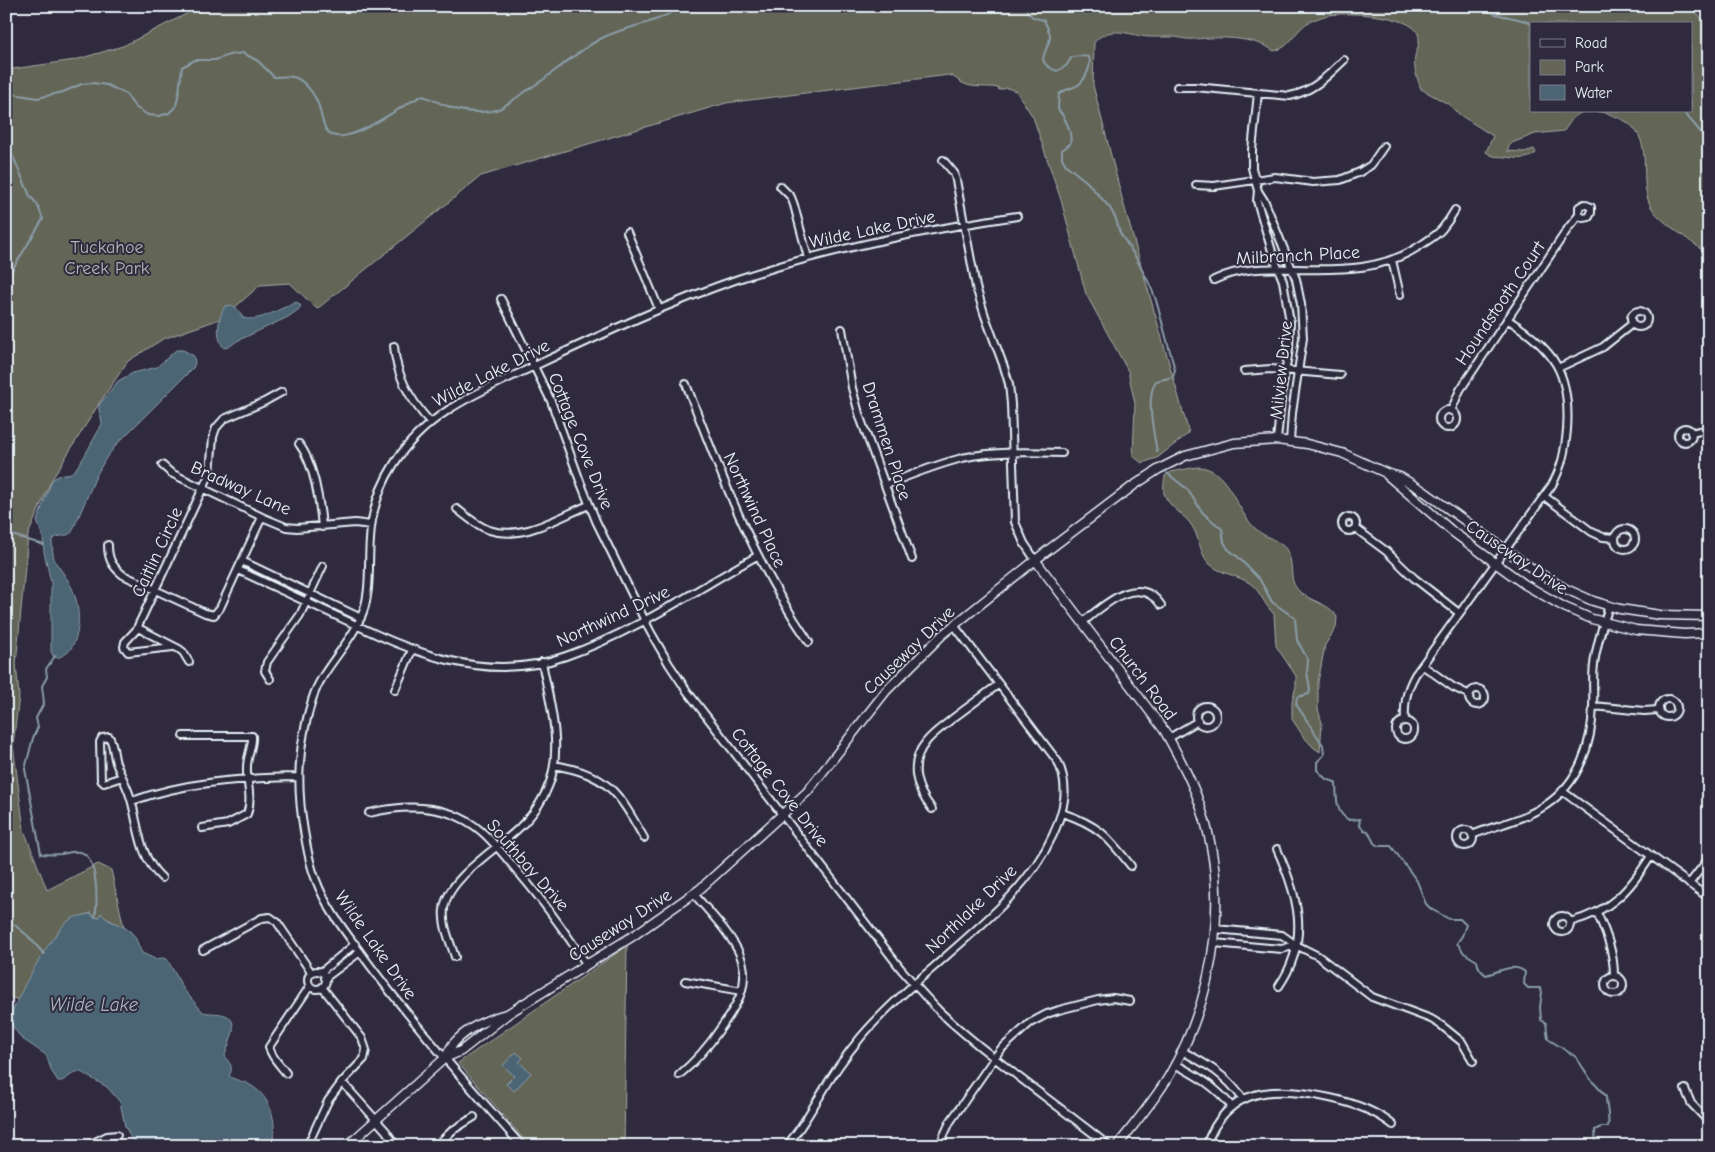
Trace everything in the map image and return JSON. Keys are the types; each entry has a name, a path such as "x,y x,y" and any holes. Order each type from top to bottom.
{"street":[{"path":"1177,87 1204,87 1290,96 1305,92 1317,85 1344,60"},
{"name":"Milview Drive","path":"1258,93 1252,168 1258,191 1265,202 1296,279 1303,321 1303,338 1290,442"},
{"path":"1196,184 1214,186 1276,177 1313,182 1340,180 1371,165 1384,146"},
{"name":"Church Road","path":"943,160 954,173 981,305 1001,356 1009,384 1015,522 1024,543 1036,561 1169,738 1187,773 1206,824 1214,872 1216,929 1200,1009 1182,1051 1158,1093 1117,1146"},
{"path":"780,186 791,197 808,258"},
{"name":"Milview Drive","path":"1258,191 1257,202 1287,298 1290,322 1289,349 1277,440"},
{"name":"Milbranch Place","path":"1214,280 1237,271 1278,268 1338,270 1360,268 1392,260 1419,246 1438,232 1455,210"},
{"name":"Houndstooth Court","path":"1451,411 1460,390 1569,227 1579,215"},
{"name":"Wilde Lake Drive","path":"522,1146 406,1013 360,952 325,900 311,868 301,811 298,776 302,738 313,696 321,678 357,626 365,609 371,524 378,499 390,470 406,446 430,422 454,406 534,366 659,308 739,279 808,258 883,241 1017,216"},
{"path":"627,232 659,308"},
{"path":"1392,260 1400,295"},
{"name":"Cottage Cove Drive","path":"501,299 551,401 589,504 645,620 676,676 782,816 914,984 952,1023 1109,1146"},
{"path":"1405,721 1404,704 1412,680 1558,475 1566,449 1568,406 1563,378 1554,359 1538,341 1507,319"},
{"path":"1558,368 1603,347 1632,324"},
{"name":"Drammen Place","path":"842,329 852,388 860,416 912,559"},
{"path":"394,346 395,358 402,382 417,408 430,422"},
{"path":"1244,371 1271,369 1340,375"},
{"name":"Northwind Place","path":"686,384 726,488 757,556 809,642"},
{"name":"Caitlin Circle","path":"174,647 128,652 124,647 125,642 138,628 211,470 213,437 216,428 224,418 264,402 282,392"},
{"path":"1691,432 1709,429"},
{"name":"Causeway Drive","path":"347,1146 445,1058 461,1051 494,1027 509,1013 640,931 694,894 808,792 886,691 916,659 954,626 1133,486 1176,460 1219,446 1277,440 1316,446 1342,453 1386,473 1400,477 1422,490 1553,582 1593,601 1620,609 1660,615 1709,616"},
{"path":"299,444 307,457 317,493 322,527"},
{"path":"885,485 938,465 985,454 1062,453"},
{"name":"Bradway Lane","path":"162,465 171,474 286,527 322,527 355,523 371,524"},
{"name":"Causeway Drive","path":"1386,473 1453,532 1495,564 1544,597 1575,612 1636,630 1659,633 1709,633"},
{"path":"1544,496 1592,532 1603,537 1615,538"},
{"path":"457,508 482,527 510,533 534,528 589,504"},
{"path":"108,545 108,555 115,568 123,575 204,613 214,615 220,608 262,517"},
{"path":"1355,528 1386,551 1414,578 1458,613"},
{"name":"Northwind Drive","path":"238,570 412,650 450,662 475,666 507,666 565,657 591,646 681,602 757,556"},
{"path":"242,562 361,618"},
{"path":"270,679 265,671 266,662 300,615 323,566"},
{"path":"1082,622 1114,598 1128,592 1146,594 1161,605"},
{"path":"1472,835 1531,813 1546,805 1572,779 1585,756 1591,734 1594,665 1609,606"},
{"name":"Northlake Drive","path":"786,1146 837,1069 879,1016 995,912 1023,883 1048,846 1062,813 1066,791 1058,762 954,626"},
{"path":"138,628 183,652 189,662"},
{"path":"395,690 412,650"},
{"path":"455,956 444,924 443,911 447,896 460,878 520,827 535,810 549,783 554,765 555,735 542,662"},
{"path":"1422,665 1453,687 1470,695"},
{"path":"932,808 924,798 916,780 916,761 920,751 930,737 999,684"},
{"path":"1593,706 1644,711 1658,710"},
{"path":"1169,738 1198,721"},
{"path":"183,736 252,736 253,742 247,766 249,804 247,814 228,824 202,828"},
{"path":"122,777 108,783 102,780 100,742 102,738 109,737 112,741 116,763 122,777 132,801 145,855 162,878"},
{"path":"554,765 581,771 605,784 619,797 644,838"},
{"path":"132,801 148,795 187,786 247,779 298,776"},
{"path":"1562,791 1709,898"},
{"name":"Southbay Drive","path":"369,813 411,806 443,811 473,825 497,847 547,907 587,965"},
{"path":"1062,813 1084,820 1101,831 1131,866"},
{"path":"1277,848 1296,900 1299,925 1292,965 1279,986"},
{"path":"1570,922 1596,913 1608,906 1627,890 1651,856"},
{"path":"1690,884 1709,858"},
{"path":"679,1075 698,1059 710,1045 738,1004 744,978 744,970 737,949 694,894"},
{"path":"1596,913 1608,938 1614,964 1614,976"},
{"path":"203,950 262,918 270,918 277,922 311,972"},
{"path":"1216,929 1282,935 1296,945 1318,956 1372,997 1431,1019 1441,1025 1462,1042 1473,1061"},
{"path":"1214,943 1282,949 1296,945"},
{"path":"323,975 355,944"},
{"path":"323,975 360,952"},
{"path":"310,986 316,989 322,987 325,982 323,975 317,971 311,972"},
{"path":"286,1073 269,1051 269,1048 310,986 308,978 311,972"},
{"path":"685,981 742,991"},
{"path":"309,1142 325,1106 342,1082 366,1057 366,1045 322,987"},
{"path":"939,1146 950,1122 1000,1050 1019,1033 1047,1014 1109,998 1130,1001"},
{"name":"Causeway Drive","path":"445,1058 452,1044 467,1032 488,1019 509,1013"},
{"path":"1182,1051 1217,1071 1233,1085 1243,1099"},
{"path":"1175,1064 1213,1086 1232,1107"},
{"path":"342,1082 396,1146"},
{"path":"1685,1089 1691,1103 1709,1122"},
{"path":"1206,1146 1213,1128 1232,1107 1243,1099 1258,1093 1276,1091 1317,1095 1373,1111 1393,1126"},
{"path":"436,1146 453,1130 474,1117"},
{"path":"91,1145 107,1136 118,1135"}],"green space":[{"name":"Tuckahoe Creek Park","path":"202,6 1690,6 1709,26 1709,256 1664,221 1653,210 1645,187 1643,147 1639,136 1631,126 1619,118 1601,112 1692,112 1692,22 1530,22 1530,112 1583,112 1572,120 1564,131 1535,134 1512,143 1507,151 1524,152 1534,149 1536,153 1529,157 1521,158 1495,156 1486,152 1493,136 1460,115 1448,104 1421,89 1415,64 1419,42 1418,34 1413,27 1392,18 1363,14 1327,15 1305,24 1285,46 1274,51 1246,40 1148,37 1117,32 1107,33 1094,43 1093,85 1123,202 1189,433 1157,458 1142,463 1133,456 1135,404 1128,371 1086,294 1061,200 1033,117 1016,91 1007,88 999,90 999,88 967,85 949,75 726,103 481,176 317,309 290,283 260,285 223,318 163,339 128,361 51,481 28,535 16,664 19,696 13,745 24,830 47,890 98,864 111,870 124,928 101,914 100,918 91,916 91,913 68,921 56,934 18,1000 6,995 6,70 75,60 123,46"},
{"path":"1197,467 1208,469 1225,482 1243,513 1257,530 1280,543 1286,549 1289,554 1294,585 1297,589 1307,597 1329,608 1337,617 1336,628 1325,645 1318,682 1318,709 1322,723 1320,752 1303,736 1292,719 1292,702 1296,686 1296,676 1276,646 1274,614 1251,584 1221,571 1207,561 1192,526 1165,496 1165,476 1171,472"},
{"path":"627,946 624,1146 530,1146 458,1063"}],"water":[{"path":"297,302 301,306 288,317 237,341 229,347 224,348 221,344 218,327 225,306 234,306 243,318 250,319 263,316"},
{"path":"176,350 183,350 194,356 195,363 193,368 117,444 97,474 72,532 52,540 55,561 72,589 76,599 78,614 78,630 74,644 67,653 57,658 53,656 51,651 51,582 44,552 43,537 37,521 52,480 58,476 71,473 84,457 102,424 99,405 118,381 133,373 157,367"},
{"name":"Wilde Lake","path":"92,913 92,916 99,918 101,913 107,919 131,932 142,953 155,959 167,959 184,990 203,1012 228,1016 233,1025 233,1032 225,1055 231,1067 229,1076 256,1089 269,1105 274,1125 273,1139 270,1146 135,1146 125,1126 120,1102 107,1087 81,1072 76,1072 62,1081 58,1081 52,1072 46,1055 21,1038 9,1021 18,998 34,969 52,940 67,922 76,917"},
{"path":"516,1052 523,1058 519,1062 531,1073 514,1091 506,1084 514,1076 503,1065"}],"waterway":[{"path":"6,93 38,98 63,92 82,84 107,85 126,94 135,107 148,115 159,116 169,113 176,106 182,67 195,60 215,60 243,53 258,61 274,77 293,77 301,81 317,100 326,129 332,135 341,136 364,129 422,96 463,111 481,112 496,110 508,104 600,39 662,17 681,6"},
{"path":"1025,6 1028,13 1032,16 1044,20 1048,29 1050,35 1043,59 1049,67 1057,71 1066,66 1072,57 1089,57 1089,69 1081,83 1059,94 1058,109 1068,125 1071,140 1070,144 1062,150 1062,158 1066,165 1087,182 1110,208 1120,233 1135,256 1156,300 1175,370 1173,377 1156,381 1151,396 1152,426 1157,452"},
{"path":"1482,6 1494,13 1530,24"},
{"path":"1684,112 1709,142"},
{"path":"6,140 30,196 37,204 43,219 11,272 6,275"},
{"path":"1167,473 1187,489 1203,513 1222,529 1224,542 1228,549 1260,580 1272,602 1295,618 1297,640 1308,660 1307,672 1310,689 1309,694 1297,697 1296,704 1323,745 1324,755 1317,762 1317,770 1326,779 1335,782 1341,813 1349,820 1360,819 1359,825 1368,831 1374,843 1378,846 1391,846 1417,881 1426,904 1431,909 1449,919 1460,919 1466,925 1457,943 1464,953 1477,961 1484,974 1511,968 1521,969 1525,972 1524,984 1528,988 1540,988 1542,992 1541,1020 1546,1023 1548,1039 1576,1057 1591,1080 1606,1096 1609,1119 1608,1127 1601,1127 1595,1130 1596,1146"},
{"path":"6,533 44,545"},
{"path":"55,656 46,669 47,677 42,686 44,703 36,718 38,727 33,738 25,769 41,854 80,852 86,855 93,870 95,881 95,917"},
{"path":"6,910 11,922 28,936 44,954"}]}
